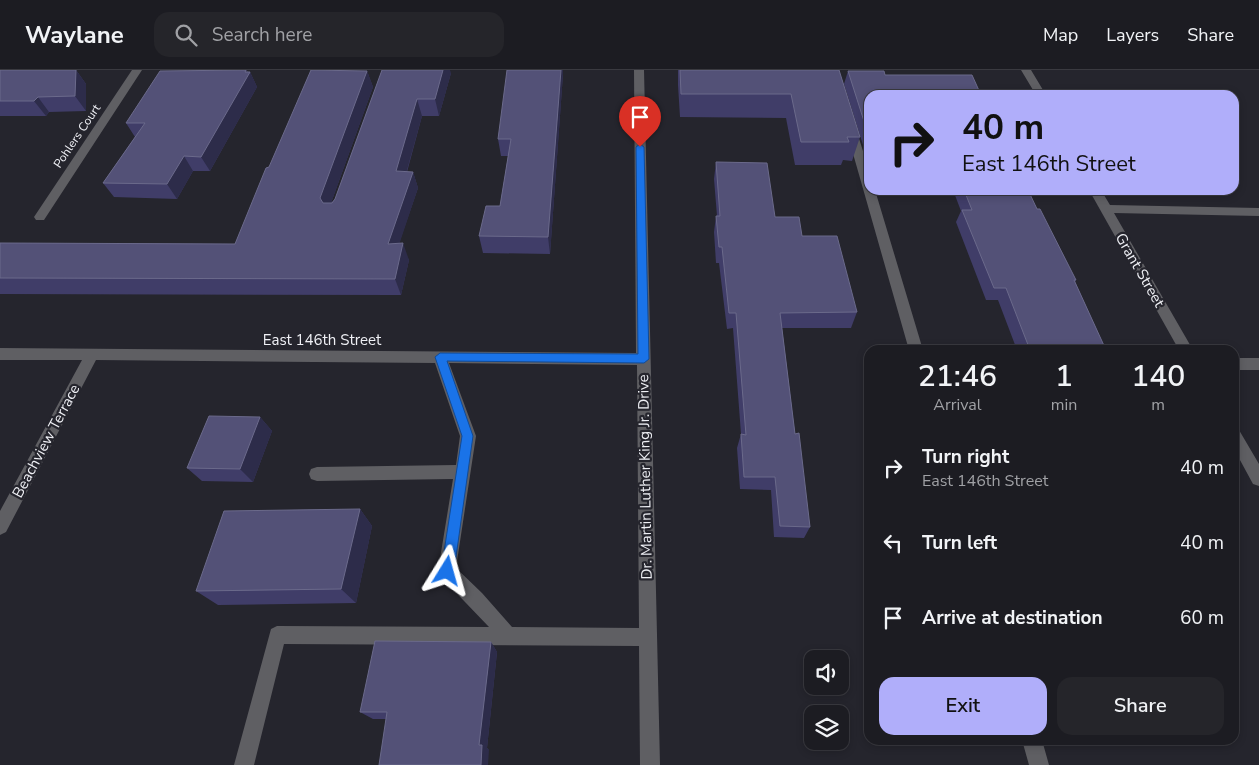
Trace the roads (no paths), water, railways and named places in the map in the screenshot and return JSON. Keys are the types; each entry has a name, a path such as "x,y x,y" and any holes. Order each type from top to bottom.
{"street":[{"name":"Pohlers Court","path":"40,217 137,70"},
{"name":"Dr. Martin Luther King Jr. Drive","path":"639,70 650,765"},
{"path":"1026,70 1037,90"},
{"path":"847,117 864,174"},
{"path":"870,195 915,345"},
{"name":"Grant Street","path":"1098,195 1183,345"},
{"path":"1106,209 1259,212"},
{"name":"East 146th Street","path":"0,354 644,359"},
{"name":"Beachview Terrace","path":"0,527 92,354"},
{"path":"440,357 468,436 447,571 476,599 508,636"},
{"path":"1239,364 1259,364"},
{"path":"1239,443 1259,479"},
{"path":"317,474 462,472"},
{"path":"244,765 277,635 648,637"},
{"path":"1034,745 1040,765"}]}
